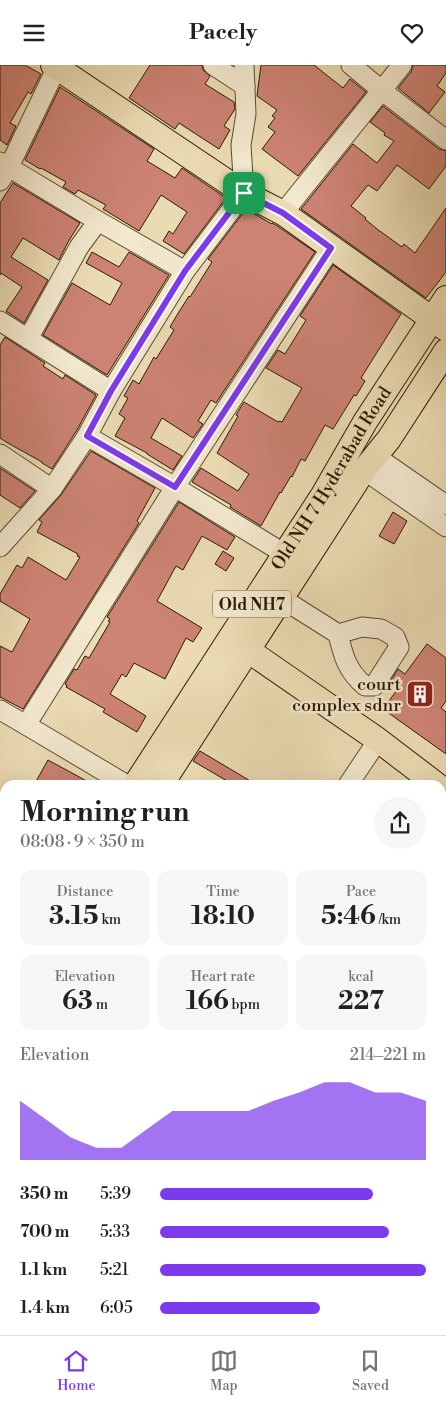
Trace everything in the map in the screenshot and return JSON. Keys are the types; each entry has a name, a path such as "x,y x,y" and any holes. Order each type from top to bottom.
{"main road":[{"path":"55,66 244,193 283,213 439,324"},
{"name":"Old NH 7 Hyderabad Road","path":"166,780 285,554 323,495 365,422 439,324 446,298"},
{"name":"Old NH 7 Hyderabad Road","path":"139,780 239,644 281,598 446,351"},
{"path":"239,644 378,740 430,780"}],"street":[{"path":"213,65 245,86"},
{"path":"0,547 52,489 87,436 111,391 185,271 244,193 241,145 246,114 244,65"},
{"path":"351,65 382,91 443,131"},
{"path":"283,213 402,65"},
{"path":"55,66 3,170 98,221 185,271"},
{"path":"28,339 79,247 98,221"},
{"path":"26,725 175,487 331,248"},
{"path":"0,321 111,391"},
{"path":"87,436 285,554"},
{"path":"0,454 52,489"},
{"path":"370,463 446,505"},
{"path":"370,463 446,527"},
{"path":"281,598 338,634"},
{"path":"0,709 119,780"},
{"path":"351,780 378,740"}],"building":[{"path":"0,65 25,65 41,74 31,94 28,92 10,123 16,126 7,145 0,140"},
{"path":"150,65 202,65 203,70 210,76 205,84 234,102 235,109 224,126 230,130 219,149 179,123 175,129 129,98"},
{"path":"261,65 314,65 343,88 350,79 366,92 298,176 262,149 275,132 268,127 275,118 272,116 277,110 257,96"},
{"path":"413,65 446,65 446,73 437,86 445,92 429,113 398,88 411,72"},
{"path":"60,87 154,149 147,161 175,178 182,168 226,198 184,254 163,241 169,231 173,234 187,212 161,195 139,231 103,209 106,205 78,190 75,194 63,187 66,182 25,160"},
{"path":"383,106 439,149 446,151 446,166 429,189 397,165 377,191 368,185 351,206 377,229 402,247 404,244 415,253 446,208 446,272 426,298 301,209 353,144 377,163 394,141 384,135 385,133 370,122"},
{"path":"13,183 80,223 59,260 23,238 11,257 48,280 24,323 6,311 22,287 1,273 0,275 0,203"},
{"path":"246,209 276,225 315,252 216,403 211,400 198,421 203,424 193,438 162,418 151,438 182,456 173,470 147,453 115,436 125,418 119,414 128,398 124,396 133,380 139,384 154,357 156,359 174,330 170,327 212,262 208,259"},
{"path":"92,252 119,267 129,252 169,275 107,375 43,335 72,283 110,305 122,283 86,263"},
{"path":"333,265 401,314 361,378 365,381 356,396 354,395 333,429 325,425 305,461 301,459 261,526 230,507 231,505 192,482 201,468 238,491 249,474 217,453 244,402 278,422 282,422 302,388 266,368 278,350 285,354 306,320 300,316"},
{"path":"5,337 45,363 43,366 63,379 65,375 96,395 77,430 52,469 0,438 0,345"},
{"path":"91,451 155,488 137,521 139,523 23,709 0,697 0,646 12,652 30,619 0,601 0,594 17,565 22,568 28,557 66,580 80,557 77,556 78,554 37,532 42,522 39,520 61,495"},
{"path":"0,468 35,491 20,508 0,495"},
{"path":"179,502 235,537 227,550 202,536 183,570 176,566 157,601 202,628 193,642 186,638 165,679 134,663 126,677 122,674 110,694 146,716 137,732 103,712 105,709 66,687 67,685 65,684 74,669 77,670 85,656 89,658 110,622 108,621 110,619 107,617"},
{"path":"393,512 407,521 394,544 379,536"},
{"path":"223,551 234,558 226,571 215,564"},
{"name":"court complex sdnr","path":"427,644 446,658 446,701 441,708 446,712 446,754 383,709 400,686 391,680 398,669 405,674"},
{"path":"200,751 249,780 225,780 193,761"},
{"path":"48,760 85,780 37,780"}],"place":[{"name":"court complex sdnr","path":"420,694"}],"route":[{"path":"244,193 283,213 331,248 175,487 87,436 111,391 185,271 244,193"}]}
